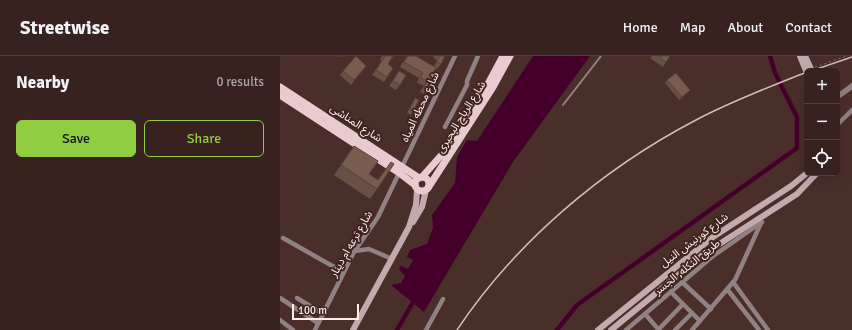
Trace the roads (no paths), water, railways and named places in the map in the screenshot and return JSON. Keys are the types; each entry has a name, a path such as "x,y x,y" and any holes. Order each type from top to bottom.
{"main road":[{"name":"شارع الرياح البحيرى","path":"421,177 433,167 450,143 503,56"},
{"name":"شارع الرياح البحيرى","path":"427,189 497,81 510,56"},
{"path":"800,56 808,68"},
{"path":"806,56 809,68"},
{"name":"شارع المناشى","path":"280,87 400,169 416,188"},
{"name":"شارع المناشى","path":"280,94 369,157 421,177"},
{"path":"433,167 439,172"},
{"name":"شارع كورنيش النيل","path":"598,330 713,237 791,186 804,175"},
{"name":"شارع كورنيش النيل","path":"611,330 704,254 797,194 814,176"},
{"path":"353,330 409,227 422,207 429,182 421,177 416,181 416,205 409,227"},
{"path":"416,188 427,189"}],"street":[{"name":"شارع محطه المياه","path":"400,169 455,56"},
{"path":"445,127 467,85 467,81 478,56"},
{"path":"840,95 852,86"},
{"path":"840,122 852,110"},
{"name":"شارع ترعه ام دينار","path":"315,330 354,252 378,217 400,169"},
{"path":"692,330 733,282 768,212"},
{"name":"طريق النكله, الجسر","path":"626,330 713,256 762,222"},
{"path":"283,238 343,272"},
{"path":"354,252 364,248 392,259"},
{"path":"682,282 711,309"},
{"path":"733,282 768,330"},
{"path":"727,289 759,330"},
{"path":"671,292 700,321"},
{"path":"280,298 318,323"},
{"path":"297,298 323,314"},
{"path":"426,330 442,299"},
{"path":"644,314 659,330 684,304"},
{"path":"676,330 692,313"},
{"path":"280,320 292,330"}],"lane":[{"path":"563,105 601,56"}],"waterway":[{"path":"557,330 577,305 797,148 797,117 775,73 770,56"},
{"path":"397,330 416,297"}],"railway":[{"path":"820,68 852,57"},
{"path":"457,330 480,298 506,267 534,238 563,210 627,161 661,139 710,113 737,100 804,73"}]}
